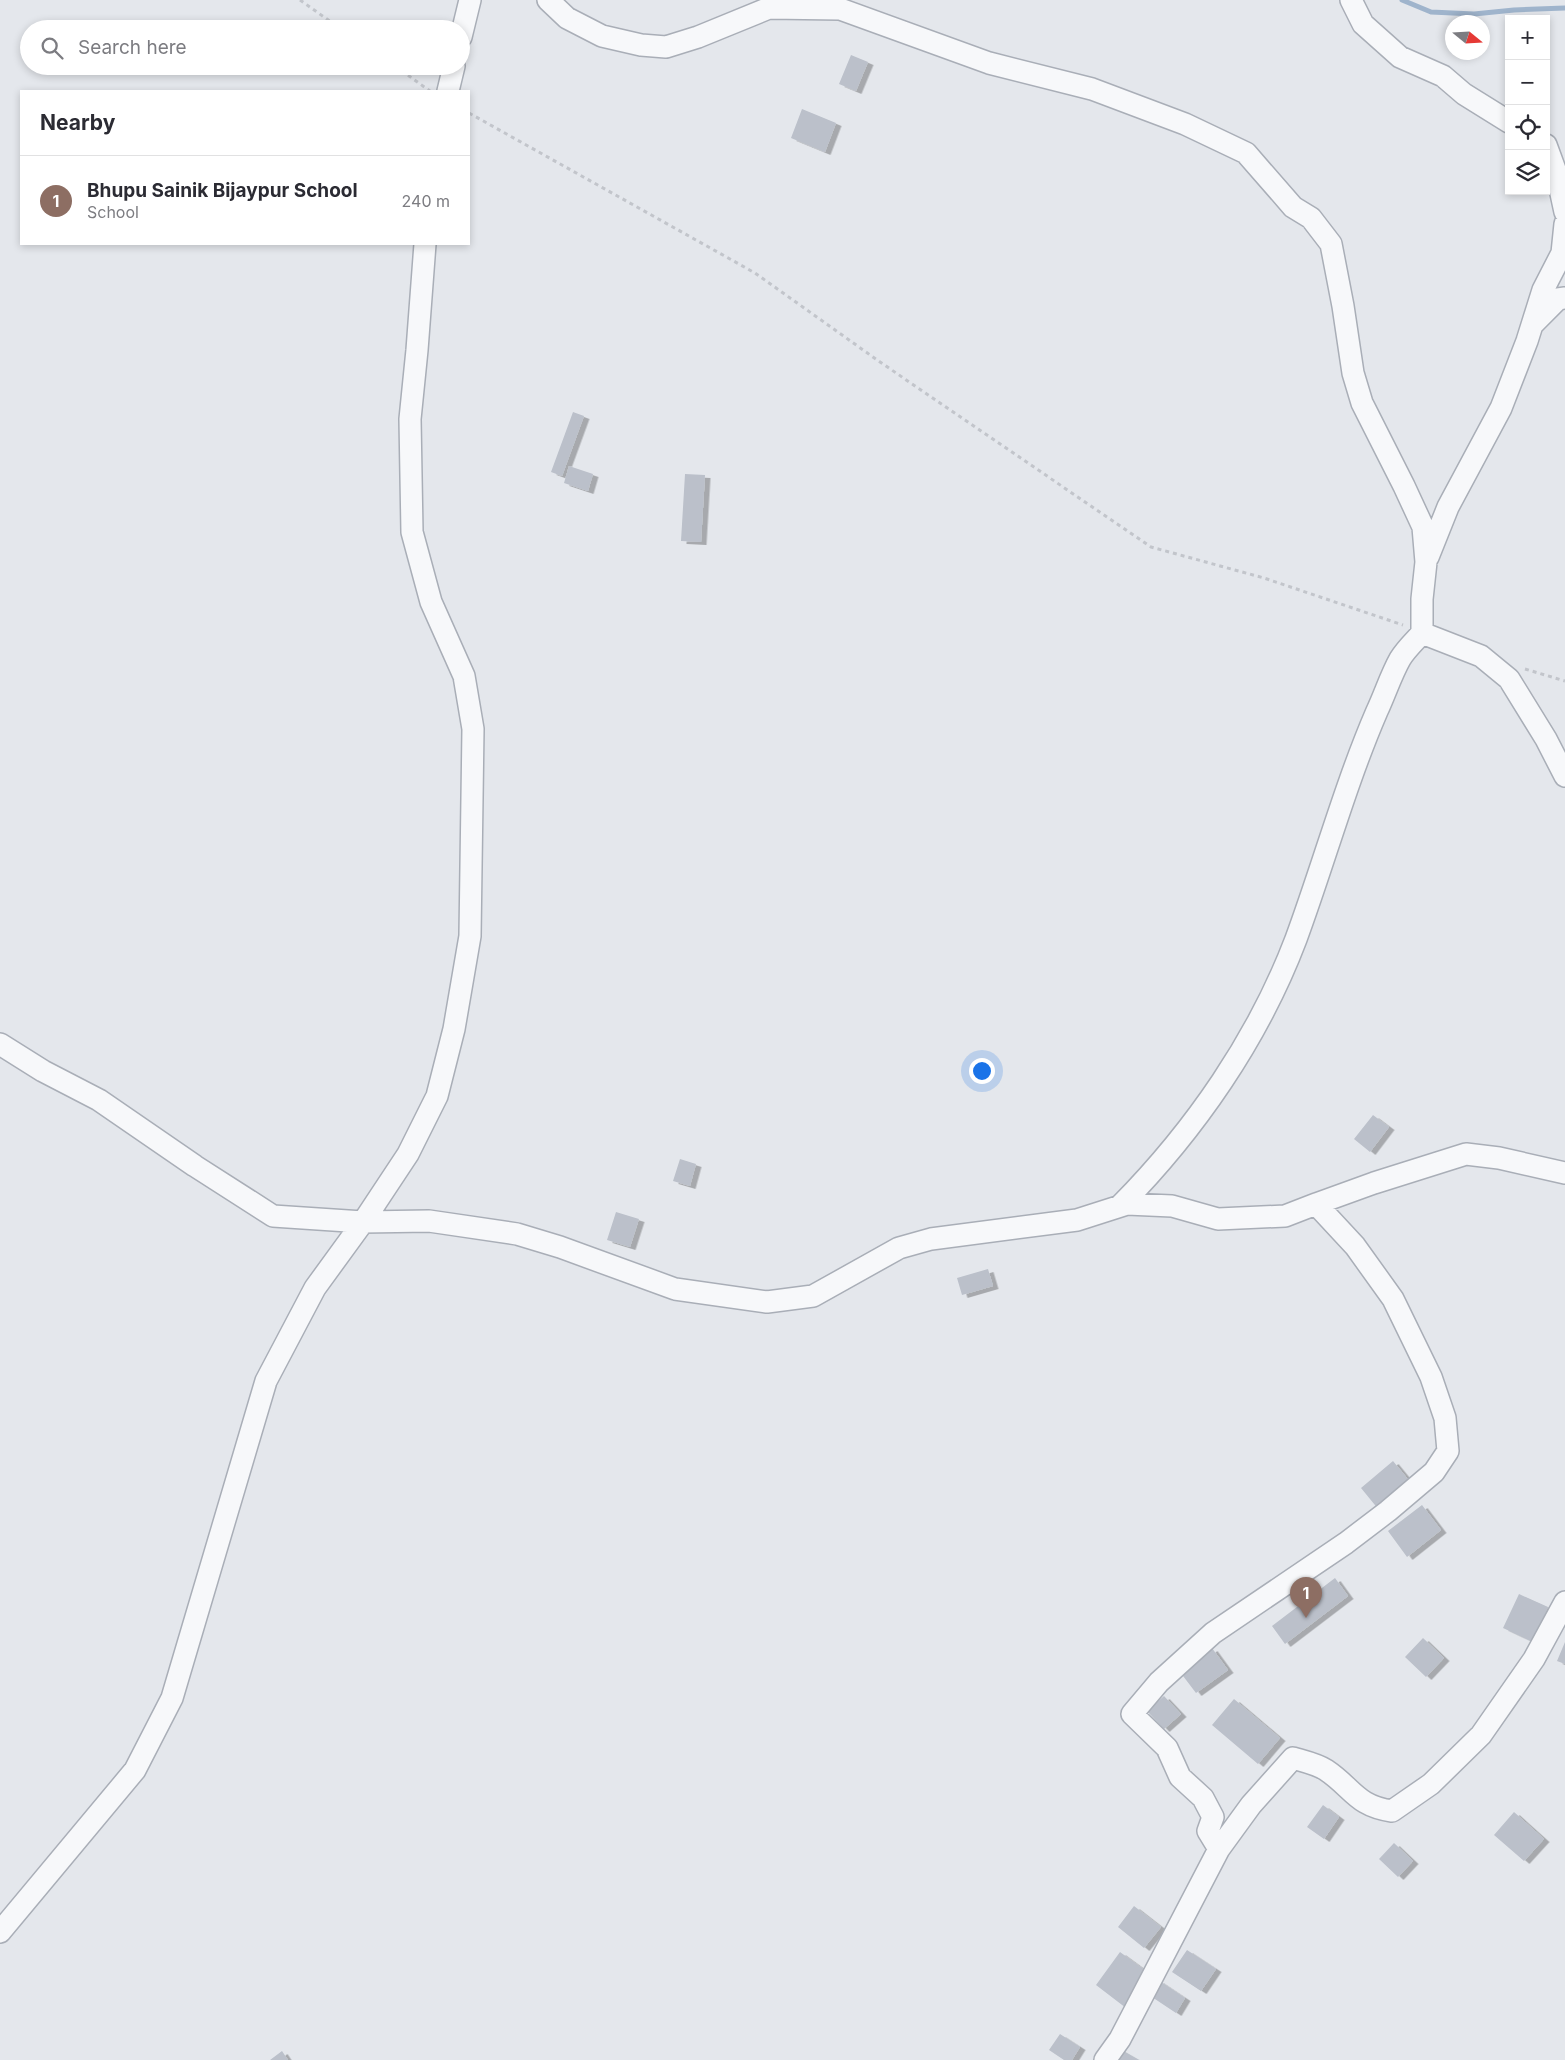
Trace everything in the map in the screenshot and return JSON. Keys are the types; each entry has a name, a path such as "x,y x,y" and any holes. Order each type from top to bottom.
{"street":[{"path":"465,20 470,0"},
{"path":"548,0 567,18 602,36 641,45 666,47 698,37 769,8 840,8 989,63 1100,92 1184,124 1246,153 1293,207 1311,218 1331,244 1353,373 1362,404 1423,527 1426,562 1422,599 1422,633 1400,658 1364,743 1295,940 1269,1002 1249,1041 1200,1112 1156,1170 1120,1206"},
{"path":"1351,0 1363,24 1400,57 1442,76 1464,94 1505,120"},
{"path":"448,90 452,75"},
{"path":"1548,150 1557,175 1565,212"},
{"path":"1426,562 1448,507 1501,408 1543,290 1562,253 1565,226"},
{"path":"0,1932 135,1770 172,1698 266,1381 315,1288 363,1222 408,1154 437,1096 454,1029 470,936 474,729 464,676 431,602 412,532 410,419 425,245"},
{"path":"1532,325 1558,299 1565,298"},
{"path":"1422,633 1481,656 1509,679 1546,739 1565,776"},
{"path":"0,1044 43,1071 99,1100 194,1166 273,1216 363,1222 429,1221 518,1234 560,1246 674,1289 767,1302 812,1296 899,1248 931,1239 1077,1220 1127,1204 1172,1206 1218,1219 1284,1216 1374,1183 1466,1154 1499,1158 1565,1173"},
{"path":"1219,1849 1208,1831 1212,1817 1203,1798 1180,1777 1167,1748 1132,1714 1159,1682 1213,1633 1346,1543 1388,1511 1434,1472 1448,1451 1445,1418 1431,1377 1393,1299 1355,1246 1316,1204"},
{"path":"1105,2060 1120,2039 1219,1849 1251,1805 1293,1758 1326,1770 1355,1797 1375,1808 1392,1811 1431,1784 1481,1735 1534,1659 1565,1602"}],"path":[{"path":"300,0 328,20"},
{"path":"407,75 429,90"},
{"path":"470,114 755,273 880,362 1151,547 1264,578 1385,618 1422,633"}],"building":[{"path":"851,55 868,62 856,91 839,84"},
{"path":"802,109 836,123 825,152 791,138"},
{"path":"573,412 584,416 562,476 551,472"},
{"path":"569,466 593,474 588,491 564,483"},
{"path":"685,474 705,475 701,542 681,541"},
{"path":"1373,1115 1389,1127 1370,1152 1354,1139"},
{"path":"680,1159 696,1164 690,1186 673,1181"},
{"path":"616,1212 639,1219 630,1247 607,1240"},
{"path":"988,1269 993,1286 962,1295 957,1278"},
{"path":"1393,1461 1411,1483 1379,1510 1361,1488"},
{"path":"1422,1505 1441,1530 1407,1557 1388,1531"},
{"path":"1335,1578 1348,1596 1285,1644 1272,1626"},
{"path":"1519,1594 1548,1607 1533,1642 1503,1628"},
{"path":"1423,1638 1444,1658 1426,1677 1405,1657"},
{"path":"1565,1642 1565,1664 1557,1661"},
{"path":"1212,1648 1228,1670 1196,1693 1180,1672"},
{"path":"1164,1696 1181,1714 1164,1729 1147,1711"},
{"path":"1234,1699 1280,1738 1258,1764 1212,1725"},
{"path":"1323,1805 1339,1817 1324,1839 1307,1827"},
{"path":"1514,1812 1544,1839 1524,1861 1494,1835"},
{"path":"1394,1843 1413,1861 1398,1877 1379,1859"},
{"path":"1134,1906 1161,1927 1144,1948 1118,1927"},
{"path":"1187,1950 1216,1969 1201,1991 1172,1972"},
{"path":"1120,1952 1150,1974 1126,2008 1096,1985"},
{"path":"1158,1980 1185,1998 1176,2013 1149,1995"},
{"path":"1060,2034 1080,2047 1072,2060 1064,2060 1049,2050"},
{"path":"1118,2048 1139,2060 1111,2060"},
{"path":"282,2051 288,2060 270,2060"}],"waterway":[{"path":"1402,0 1431,12 1474,14 1565,8"}],"place":[{"name":"Bhupu Sainik Bijaypur School","path":"1306,1618"}]}
